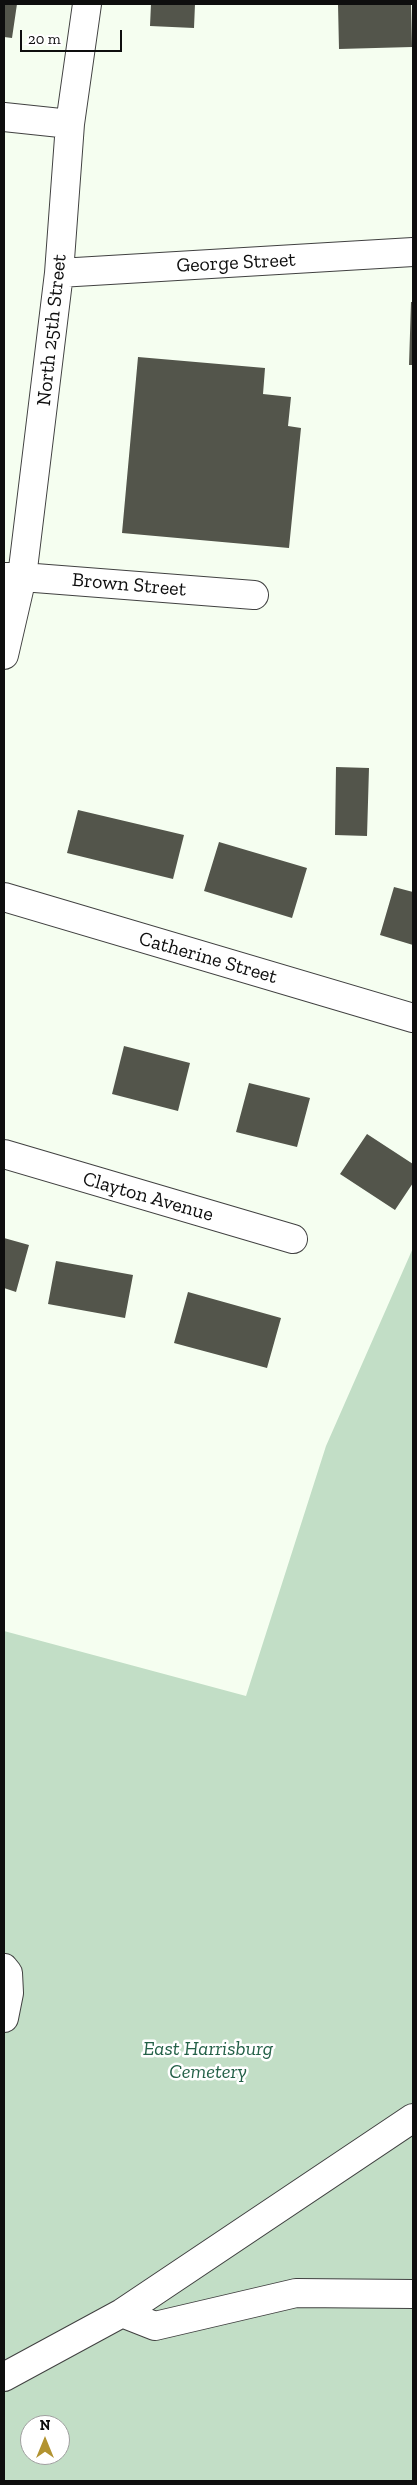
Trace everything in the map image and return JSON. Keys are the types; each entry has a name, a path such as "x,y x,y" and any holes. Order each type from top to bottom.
{"street":[{"name":"North 25th Street","path":"4,655 13,577 59,273 70,124 86,4"},
{"path":"4,117 70,124"},
{"name":"George Street","path":"59,273 413,252"},
{"name":"Brown Street","path":"13,577 254,596"},
{"name":"Catherine Street","path":"4,897 413,1018"},
{"name":"Clayton Avenue","path":"4,1154 293,1239"},
{"path":"4,1968 8,1973 8,1993 4,2018"},
{"path":"4,2377 122,2313 413,2118"},
{"path":"122,2313 156,2326 296,2293 413,2294"}],"green space":[{"name":"East Harrisburg Cemetery","path":"413,1248 413,2481 4,2481 4,1631 246,1696 326,1446"}],"building":[{"path":"4,4 17,4 12,38 4,37"},
{"path":"151,4 195,4 194,28 150,26"},
{"path":"338,4 411,4 412,47 339,49"},
{"path":"411,302 413,302 413,365 409,365"},
{"path":"138,357 265,368 263,394 291,397 288,426 301,428 289,548 122,533"},
{"path":"336,767 369,768 367,836 335,835"},
{"path":"78,810 184,835 173,879 67,853"},
{"path":"219,842 307,868 292,918 204,891"},
{"path":"394,887 413,892 413,945 380,935"},
{"path":"124,1046 190,1063 178,1111 112,1094"},
{"path":"249,1083 310,1098 297,1147 236,1132"},
{"path":"367,1134 413,1164 413,1183 395,1210 340,1174"},
{"path":"4,1238 29,1245 16,1292 4,1288"},
{"path":"56,1261 133,1275 125,1318 48,1304"},
{"path":"188,1292 281,1318 267,1368 174,1343"}]}
